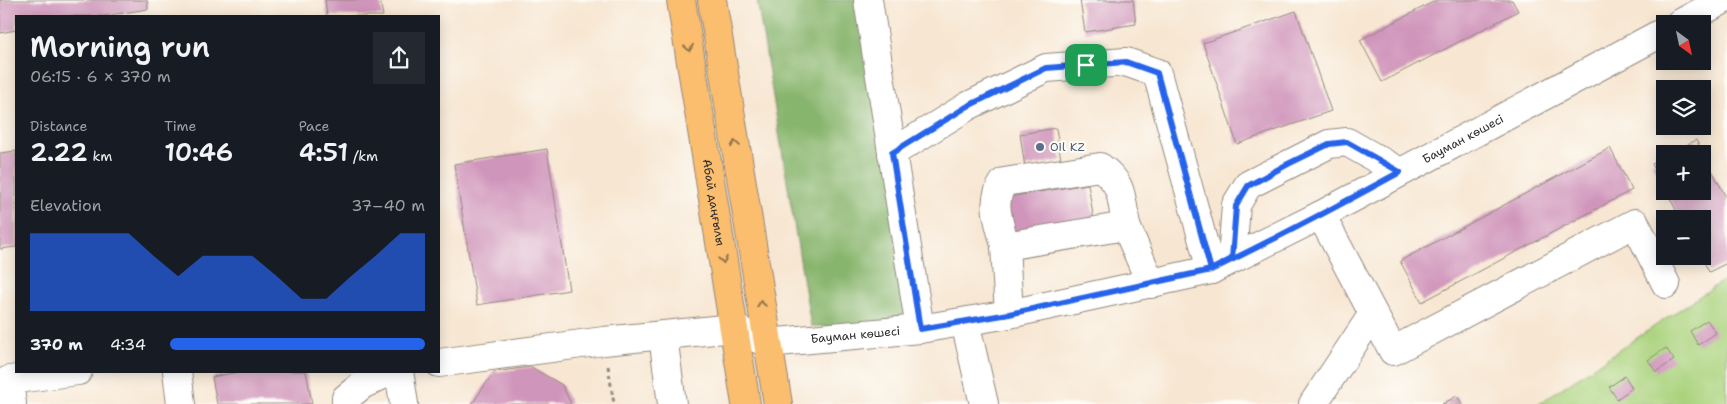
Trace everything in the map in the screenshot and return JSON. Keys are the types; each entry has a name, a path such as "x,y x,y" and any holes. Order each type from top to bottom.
{"main road":[{"name":"Абай даңғылы","path":"681,0 746,404"},
{"path":"712,0 778,404"}],"street":[{"path":"868,0 920,329"},
{"path":"1696,15 1723,0"},
{"name":"Бауман көшесі","path":"734,328 767,343 920,329 1009,314 1151,284 1221,264 1321,215 1656,36"},
{"path":"892,153 968,106 1046,68 1126,62 1157,73 1221,264"},
{"path":"1221,264 1236,206 1248,186 1256,181 1329,144 1347,142 1400,172"},
{"path":"1009,314 1005,246 995,204 997,192 1004,182 1100,168 1113,177 1118,184 1126,226 1151,284"},
{"path":"1321,215 1393,351 1635,223 1666,284"},
{"path":"1005,246 1126,226"},
{"path":"1313,404 1373,314"},
{"path":"965,322 984,404"},
{"path":"440,363 604,341 734,328"},
{"path":"663,336 672,404"},
{"path":"12,404 9,380 63,373"},
{"path":"177,373 181,404"},
{"path":"346,404 346,398 362,385 387,373"},
{"path":"399,373 404,404"}],"path":[{"path":"604,341 614,404"}],"green space":[{"path":"757,0 868,0 920,329 811,326"},
{"path":"1727,278 1727,404 1538,404"}],"building":[{"path":"0,0 147,0 148,9 110,15 15,15 15,30 0,33"},
{"path":"325,0 380,0 383,15 327,15"},
{"path":"1080,0 1133,0 1136,24 1085,32"},
{"path":"1437,0 1512,0 1518,11 1382,82 1360,40"},
{"path":"1296,11 1331,111 1237,144 1203,43"},
{"name":"Oil KZ","path":"1056,128 1061,160 1025,167 1020,134"},
{"path":"1696,140 1699,145 1687,145"},
{"path":"1610,148 1632,190 1422,302 1400,261"},
{"path":"547,149 569,290 477,305 454,164"},
{"path":"15,151 15,247 0,249 0,153"},
{"path":"1656,162 1656,172 1652,164"},
{"path":"1711,169 1727,199 1727,263 1709,272 1706,265 1711,265 1711,210 1676,210 1671,200 1711,200"},
{"path":"1088,184 1094,221 1001,236 995,199"},
{"path":"1707,320 1716,333 1698,345 1690,331"},
{"path":"1666,348 1674,360 1656,372 1648,360"},
{"path":"531,367 562,385 571,404 472,404 494,372"},
{"path":"233,373 306,373 312,404 217,404 212,377"},
{"path":"1625,376 1632,388 1617,399 1609,387"},
{"path":"1457,396 1462,404 1442,404"}],"place":[{"name":"Oil KZ","path":"1040,147"}],"route":[{"path":"1086,65 1046,68 968,106 892,153 920,329 1009,314 1211,270 1321,215 1400,172 1347,142 1329,144 1248,186 1236,206 1232,259 1211,270 1157,73 1126,62 1086,65"}]}
